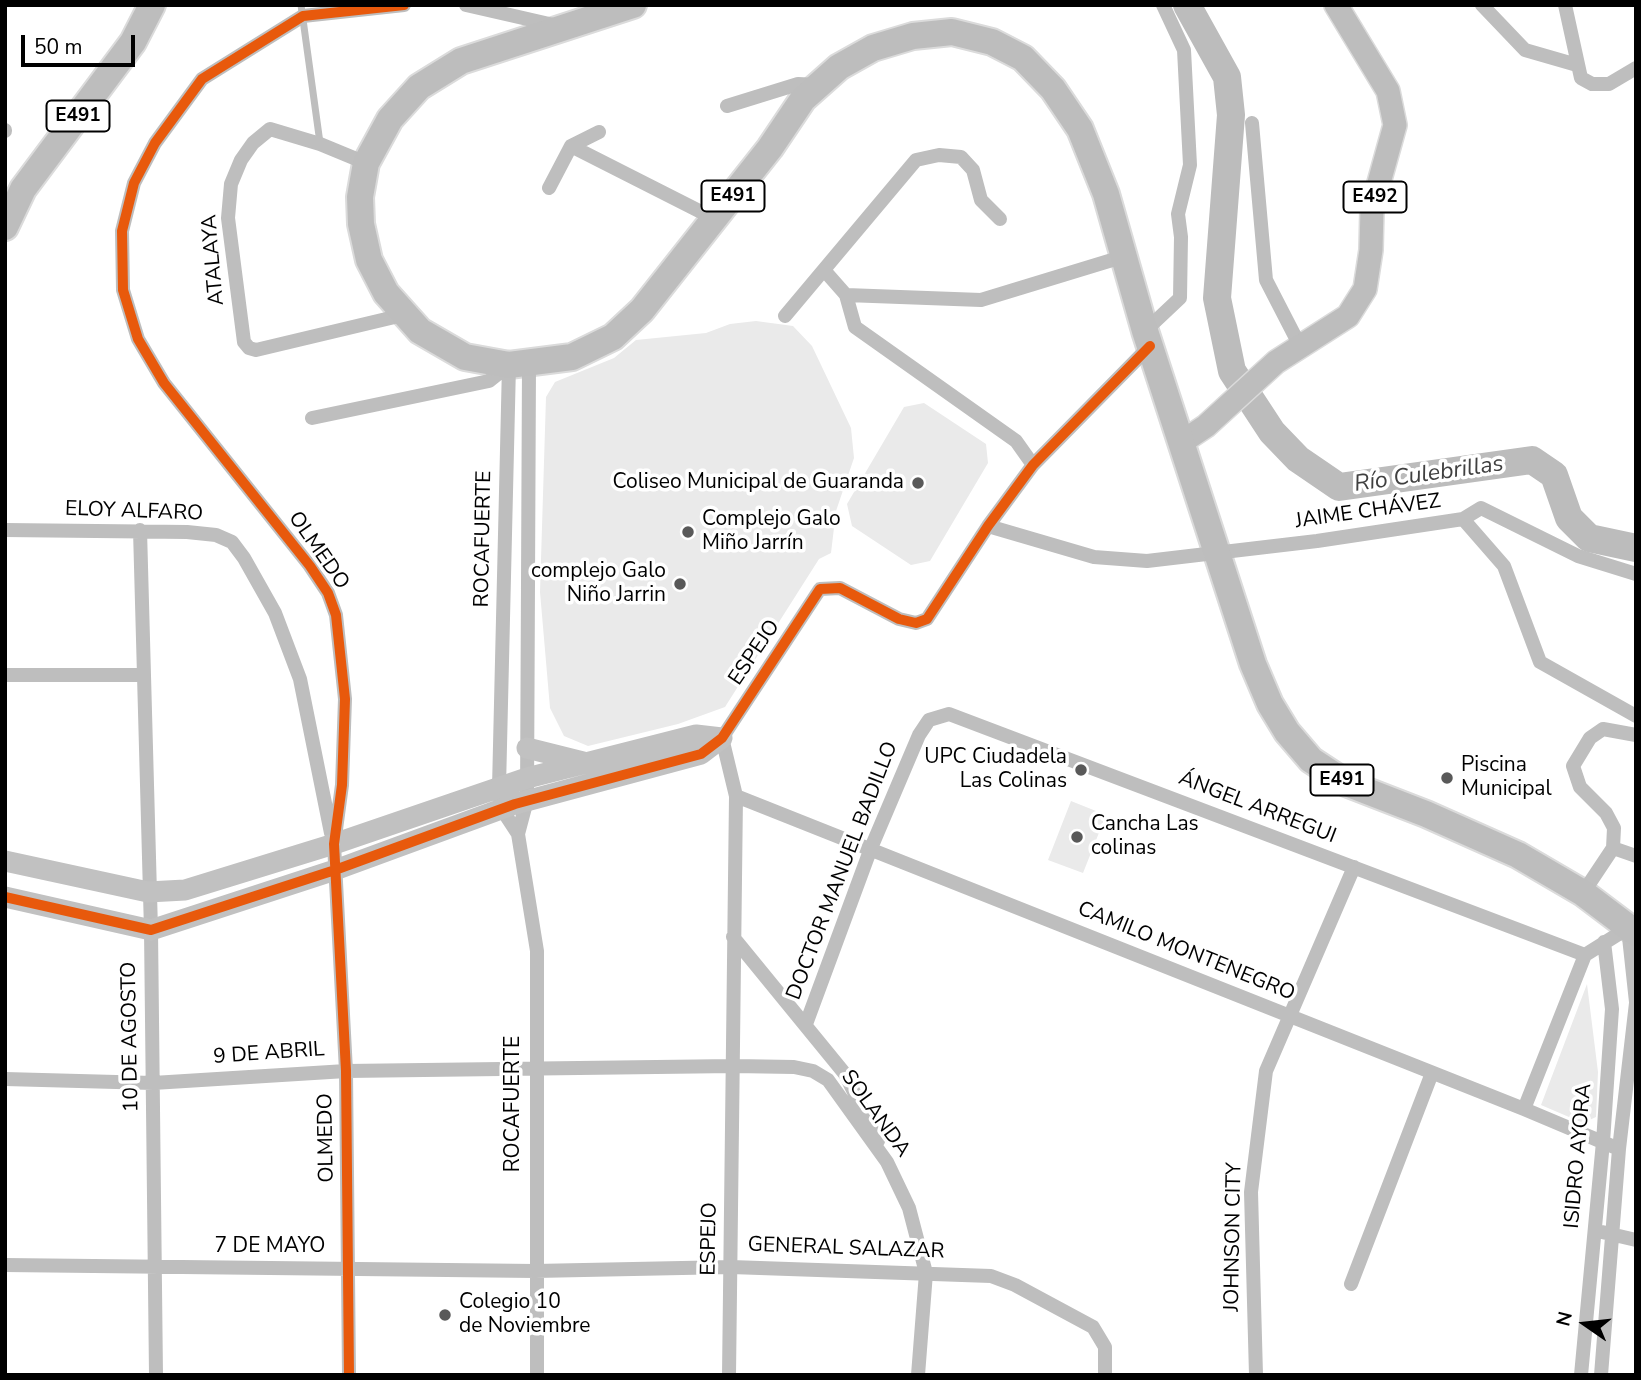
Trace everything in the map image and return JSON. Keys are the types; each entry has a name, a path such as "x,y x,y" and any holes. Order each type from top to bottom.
{"highway":[{"name":"E491","path":"5,227 23,189 133,42 152,5"},
{"name":"E491","path":"633,5 461,61 419,87 390,119 366,163 360,197 361,224 369,260 386,293 403,315 439,345 465,357 519,365 572,357 613,337 642,310 770,148 803,99 839,66 873,48 914,36 952,32 992,42 1023,58 1052,89 1080,129 1106,194 1122,257 1253,664 1270,704 1287,732 1311,760 1346,783 1426,814 1518,855 1583,893 1632,930"}],"main road":[{"name":"E492","path":"1182,442 1206,426 1276,362 1348,316 1365,289 1371,250 1372,208 1395,125 1388,91 1336,5"}],"street":[{"name":"OLMEDO","path":"349,1375 346,1070 334,844 342,785 345,699 341,642 328,593 310,566 164,383 138,339 123,290 122,231 134,183 155,143 202,79 302,10 404,5"},
{"path":"466,5 563,27"},
{"path":"988,526 1033,466 1148,338 1180,298 1178,214 1190,165 1184,50 1163,5"},
{"path":"1482,5 1525,50 1577,65"},
{"path":"1565,5 1581,78 1592,84 1609,85 1636,68"},
{"path":"727,106 797,84 817,85"},
{"path":"1252,123 1266,279 1300,346"},
{"name":"ATALAYA","path":"320,144 270,129 253,142 231,184 228,218 230,247 244,342 248,348 256,350 403,315"},
{"path":"549,188 571,146 599,132"},
{"path":"320,144 366,163"},
{"path":"571,146 715,219"},
{"path":"786,316 916,160 939,155 961,157 973,170 981,200 1000,219"},
{"path":"846,295 981,300 1122,257"},
{"path":"824,270 846,295 855,327 1016,441 1033,466"},
{"path":"312,418 489,380 519,365"},
{"name":"ROCAFUERTE","path":"518,834 527,800 519,365"},
{"name":"ROCAFUERTE","path":"519,365 500,798 518,834 537,951 537,1375"},
{"name":"JAIME CHÁVEZ","path":"988,526 1094,557 1147,561 1463,519 1481,508 1578,556 1636,575"},
{"path":"1463,519 1504,566 1540,662 1636,716"},
{"name":"ESPEJO","path":"729,1375 736,796 722,738 820,589 840,588 899,619 916,623 927,619 988,526"},
{"name":"ELOY ALFARO","path":"5,530 140,530 216,536 232,542 275,613 300,678 334,844"},
{"name":"10 DE AGOSTO","path":"140,530 151,930 156,1375"},
{"path":"5,675 143,675"},
{"name":"ÁNGEL ARREGUI","path":"919,735 929,720 948,714 1585,955"},
{"path":"1583,893 1613,848 1614,828 1606,813 1580,787 1573,766 1590,738 1603,729 1636,735"},
{"path":"5,897 151,930 335,870 500,798 527,778 696,735 722,738"},
{"name":"DOCTOR MANUEL BADILLO","path":"806,1024 871,848 919,735"},
{"path":"5,861 148,892 185,890 334,844 500,798 527,800 701,754 722,738"},
{"path":"527,748 592,763"},
{"name":"CAMILO MONTENEGRO","path":"736,796 1619,1149"},
{"path":"1613,848 1636,856"},
{"name":"JOHNSON CITY","path":"1256,1375 1251,1192 1266,1071 1354,867"},
{"path":"1524,1109 1585,955 1604,942 1632,930"},
{"name":"ISIDRO AYORA","path":"1601,1375 1619,1149 1632,1084 1636,1003 1632,930"},
{"path":"733,937 845,1074 867,1114 887,1162"},
{"name":"ISIDRO AYORA","path":"1581,1375 1603,1142 1612,1009 1604,942"},
{"name":"SOLANDA","path":"535,1068 794,1067 813,1071 828,1080 887,1162 909,1208 926,1273 918,1375"},
{"name":"9 DE ABRIL","path":"5,1079 153,1083 346,1070 535,1068"},
{"path":"1351,1284 1432,1073"},
{"path":"1607,1081 1632,1084"},
{"path":"1593,1231 1636,1240"},
{"name":"7 DE MAYO","path":"5,1265 535,1271"},
{"name":"GENERAL SALAZAR","path":"535,1271 731,1266 990,1276 1015,1285 1093,1327 1105,1347 1105,1375"}],"lane":[{"path":"302,10 320,144"}],"shaded area":[{"name":"Complejo Galo Miño Jarrín","path":"756,321 793,326 812,346 851,428 854,458 836,511 831,553 819,559 725,707 678,724 588,746 564,736 550,708 540,592 546,397 555,382 614,358 636,340 706,333 730,324"},
{"name":"Coliseo Municipal de Guaranda","path":"924,403 986,444 988,463 930,561 911,565 852,526 847,504 904,407"},
{"name":"Cancha Las colinas","path":"1071,801 1106,815 1083,873 1048,860"},
{"path":"1587,984 1598,1072 1596,1117 1583,1123 1541,1105"}],"waterway":[{"name":"Río Culebrillas","path":"1187,5 1227,77 1231,115 1217,298 1232,371 1272,432 1298,459 1339,487 1532,460 1554,475 1569,518 1589,538 1636,548"}],"cycle path":[{"path":"349,1375 346,1071 334,844 342,785 345,699 336,615 328,593 310,566 164,383 138,339 123,290 122,231 134,183 155,143 202,79 303,16 404,5"},
{"path":"5,897 151,930 335,870 515,804 701,754 722,738 820,589 840,588 899,619 916,623 927,619 988,526 1033,465 1150,346"}],"place":[{"name":"Coliseo Municipal de Guaranda","path":"918,483"},
{"name":"Complejo Galo Miño Jarrín","path":"688,532"},
{"name":"complejo Galo Niño Jarrin","path":"680,584"},
{"name":"UPC Ciudadela Las Colinas","path":"1081,770"},
{"name":"Piscina Municipal","path":"1447,778"},
{"name":"Cancha Las colinas","path":"1077,837"},
{"name":"Colegio 10 de Noviembre","path":"445,1315"}]}
